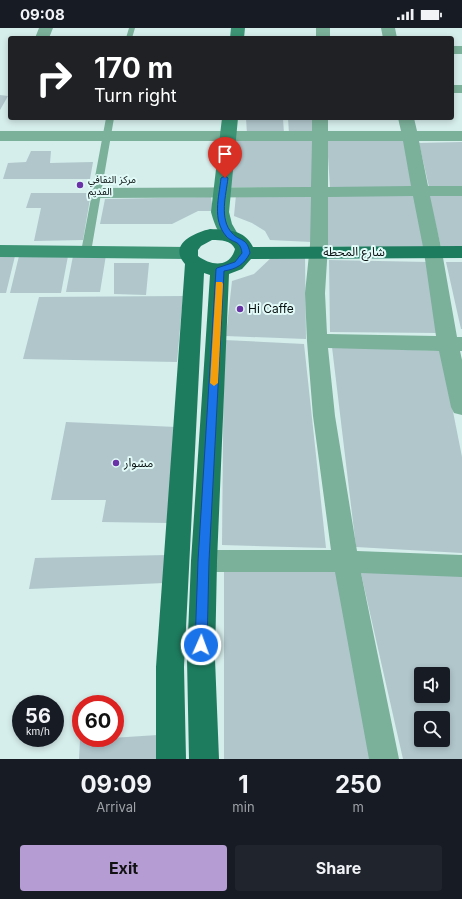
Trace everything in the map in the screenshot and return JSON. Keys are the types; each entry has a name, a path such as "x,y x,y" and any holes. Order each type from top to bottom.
{"main road":[{"path":"230,120 224,192 220,212 223,224 230,236"},
{"path":"201,237 220,212"},
{"path":"0,251 86,252 192,258 202,267 220,269 230,268 238,264 246,253 245,246 239,240 220,234 201,237 194,241 189,247 192,258 170,667 171,759"},
{"name":"شارع المحطة","path":"246,253 462,252"},
{"path":"204,759 201,659 204,561 220,269"}],"street":[{"path":"5,132 107,136 228,136 320,127 408,127 462,136"},
{"path":"320,127 318,252 314,297 317,342 326,429 345,561 384,759"},
{"path":"408,127 433,252 455,345 462,407"},
{"path":"97,193 462,191"},
{"path":"317,342 455,345"},
{"path":"204,561 345,561 462,566"}],"lane":[{"path":"86,252 110,120"}],"building":[{"path":"0,95 8,96 0,110"},
{"path":"246,120 283,120 284,134 247,134"},
{"path":"288,120 314,120 314,133 289,134"},
{"path":"235,139 313,140 314,188 230,187"},
{"path":"410,140 414,187 330,187 327,141"},
{"path":"462,142 462,187 429,187 419,143"},
{"path":"31,151 51,151 50,163 93,162 90,179 3,179 8,163 26,162"},
{"path":"31,193 91,193 83,240 34,241 41,208 26,208"},
{"path":"236,195 314,195 312,242 270,240 265,231 252,223 234,216"},
{"path":"414,195 425,248 327,246 327,196"},
{"path":"429,196 462,196 462,247 441,247"},
{"path":"211,197 213,211 198,211 172,224 100,224 105,199"},
{"path":"106,255 100,292 66,292 73,256"},
{"path":"0,256 15,256 6,293 0,293"},
{"path":"19,256 68,256 61,293 10,293"},
{"path":"273,256 305,256 306,339 226,336 232,281 254,274"},
{"path":"329,260 427,262 437,333 330,332"},
{"path":"446,262 462,262 462,329 461,329"},
{"path":"114,263 149,263 146,295 114,294"},
{"path":"183,296 177,362 23,359 39,297"},
{"path":"224,340 304,344 326,548 222,545"},
{"path":"332,347 441,351 462,457 462,553 356,547"},
{"name":"مشوار","path":"66,422 176,427 169,523 102,522 106,500 51,500"},
{"path":"167,555 164,583 29,589 35,558"},
{"path":"337,568 370,759 224,759 224,569"},
{"path":"360,569 462,575 462,759 403,759"},
{"path":"158,735 159,759 79,759 80,747 124,747 124,737"}],"slow traffic":[{"path":"214,383 219,284"}],"place":[{"name":"مركز الثقافي القديم","path":"80,185"},
{"name":"Hi Caffe","path":"240,309"},
{"name":"مشوار","path":"116,463"}],"route":[{"path":"201,645 204,561 220,269 230,268 238,264 246,253 245,246 239,240 230,236 223,224 220,212 225,178"}]}
